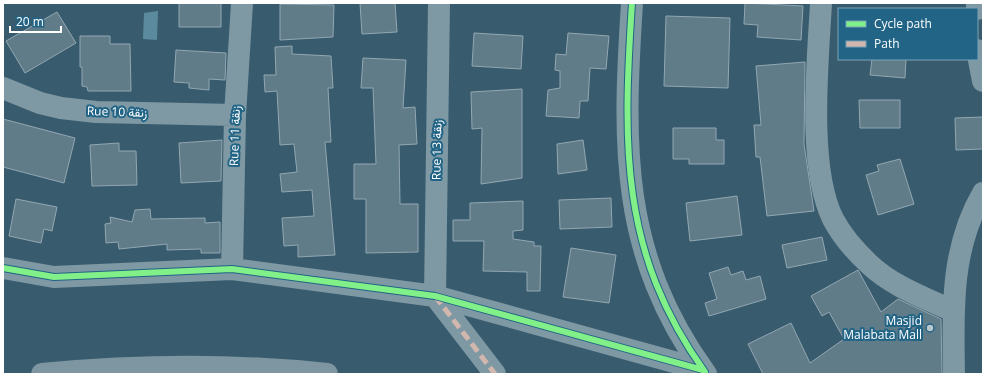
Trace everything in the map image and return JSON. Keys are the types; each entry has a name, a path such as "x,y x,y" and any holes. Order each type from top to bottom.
{"main road":[{"path":"42,374 124,368 172,367 302,371 327,374"}],"street":[{"name":"Rue 11 زنقة","path":"232,269 235,115 242,3"},
{"name":"Rue 13 زنقة","path":"435,296 439,3"},
{"path":"632,3 627,101 627,144 635,216 644,252 668,311 704,372"},
{"path":"821,3 818,68 818,152 819,166 826,199 833,218 852,246 870,265 895,283 953,312"},
{"path":"978,55 983,81"},
{"name":"Rue 10 زنقة","path":"3,88 40,103 60,108 96,112 235,115"},
{"path":"954,374 953,312 957,264 971,219 983,194"},
{"path":"3,268 54,277 232,269 435,296 704,372"},
{"path":"435,296 495,374"}],"water":[{"path":"158,11 157,40 143,39 144,13"}],"building":[{"path":"179,3 221,3 221,27 179,27"},
{"path":"360,3 395,3 397,32 362,34"},
{"path":"745,3 803,6 801,40 757,37 758,25 744,24"},
{"path":"280,4 334,5 333,37 280,40"},
{"path":"57,12 76,43 25,73 6,41"},
{"path":"666,16 730,18 728,88 664,86"},
{"path":"474,33 523,36 521,69 472,66"},
{"path":"568,33 609,36 606,69 590,68 588,101 580,101 579,118 546,116 548,90 560,88 560,71 555,70 556,54 566,55"},
{"path":"80,36 110,36 110,44 130,44 131,91 88,91 87,87 82,86 82,67 80,67"},
{"path":"292,46 292,54 331,56 333,88 328,88 331,142 325,142 335,255 298,257 298,245 284,246 282,218 314,216 312,190 282,192 280,174 297,172 294,144 280,145 277,91 265,92 264,75 276,75 275,47"},
{"path":"176,50 226,53 225,80 209,79 209,90 189,88 189,83 174,82"},
{"path":"363,58 406,60 403,108 415,107 417,144 399,145 400,204 418,204 418,252 366,253 366,199 354,199 354,164 376,164 373,88 361,88"},
{"path":"872,60 906,60 905,78 870,75"},
{"path":"805,62 804,144 814,211 767,216 760,157 756,157 754,125 761,125 756,66"},
{"path":"522,89 522,178 481,184 482,128 472,129 471,92"},
{"path":"859,100 900,100 900,128 860,128"},
{"path":"983,117 983,149 956,150 955,118"},
{"path":"3,119 75,138 64,183 3,167"},
{"path":"673,128 716,128 716,140 724,140 724,164 689,164 689,159 673,159"},
{"path":"222,140 221,181 181,183 179,143"},
{"path":"583,140 587,170 558,174 557,144"},
{"path":"119,143 119,151 136,151 137,185 92,186 90,145"},
{"path":"900,159 914,204 878,215 866,175 879,171 877,165"},
{"path":"737,196 742,235 690,241 686,203"},
{"path":"611,198 612,227 560,229 559,200"},
{"path":"16,199 57,207 52,231 44,229 41,243 9,236"},
{"path":"523,201 523,230 513,231 513,239 534,242 534,246 541,246 540,291 527,291 527,272 483,271 484,241 453,241 453,220 470,220 470,203"},
{"path":"150,209 151,219 205,218 205,223 220,222 220,253 201,253 201,249 167,250 167,244 119,249 118,242 106,243 105,224 111,223 110,217 132,222 135,210"},
{"path":"822,237 827,260 787,268 782,245"},
{"path":"571,248 616,255 609,303 563,297"},
{"path":"728,267 731,275 743,271 746,280 760,276 766,299 709,316 705,303 717,299 709,273"},
{"path":"858,270 881,312 898,299 941,319 942,374 763,374 748,344 791,323 810,363 844,339 829,312 822,316 811,296"}],"marked path":[{"path":"435,296 495,374"}],"cycle path":[{"path":"632,3 629,54 628,149 633,195 642,240 656,284 677,328 705,372"},
{"path":"3,268 54,277 232,269 435,296 703,370"}],"place":[{"name":"Masjid Malabata Mall","path":"930,328"}]}
